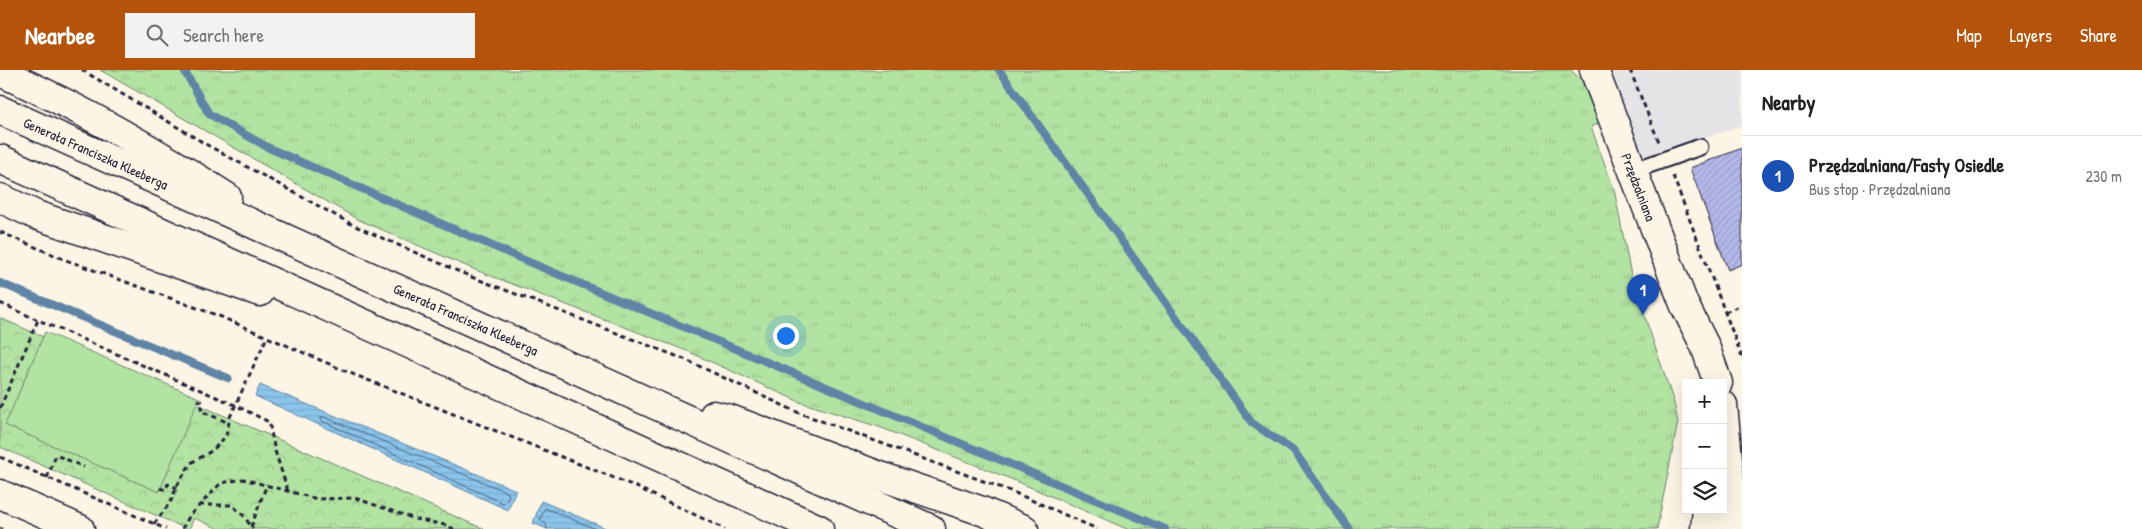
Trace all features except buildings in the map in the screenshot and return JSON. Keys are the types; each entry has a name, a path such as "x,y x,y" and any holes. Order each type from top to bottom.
{"main road":[{"name":"Przędzalniana","path":"1594,70 1684,304 1705,346 1717,379"},
{"path":"0,72 59,98 180,167 302,245"},
{"name":"Generała Franciszka Kleeberga","path":"0,110 930,529"},
{"path":"0,159 819,529"},
{"path":"0,198 36,215 247,289 336,310"},
{"name":"Przędzalniana","path":"1684,304 1697,379"},
{"path":"628,393 730,419 880,476 982,511 1024,529"},
{"path":"1726,424 1736,479 1730,529"},
{"path":"0,494 80,529"},
{"path":"768,506 802,529"},
{"path":"1705,529 1707,514"}],"lane":[{"path":"1632,171 1700,147"}],"path":[{"path":"82,70 209,146 355,226 469,276 684,359 797,412 1013,492 1097,529"},
{"path":"1630,70 1742,357"},
{"path":"0,232 66,260 219,316 448,413 632,485 725,529"},
{"path":"0,303 235,405 269,422 275,451 288,491"},
{"path":"1725,312 1742,305"},
{"path":"0,408 38,320"},
{"path":"154,524 170,503 190,463 213,450 226,436 235,405 267,337"},
{"path":"198,400 203,402 201,411 229,423"},
{"path":"47,478 56,455 84,467"},
{"path":"0,458 166,529"},
{"path":"182,529 190,515 221,483 243,479 267,484 316,499 355,498 415,519 454,529"},
{"path":"160,488 165,490 168,484 177,488"},
{"path":"252,528 267,484"},
{"path":"199,505 232,505 243,515 252,528"}],"shaded area":[{"path":"1606,70 1742,70 1742,125 1641,161"}],"green space":[{"path":"100,70 1571,70 1582,81 1599,123 1591,127 1614,189 1631,275 1674,403 1678,422 1657,529 1127,529 1016,481 879,427 800,402 687,351 473,269 357,219"},
{"path":"0,318 484,529 219,529 194,518 189,529 187,529 0,447"},
{"path":"45,332 199,398 159,492 5,425"}],"water":[{"path":"260,385 516,490 508,510 255,396"},
{"path":"541,501 608,529 547,529 533,523"}],"waterway":[{"path":"184,70 209,114 269,148 524,260 1165,529"},
{"path":"999,70 1252,423 1294,451 1349,529"},
{"path":"0,283 228,378"}],"place":[{"name":"Przędzalniana/Fasty Osiedle","path":"1643,315"}]}
